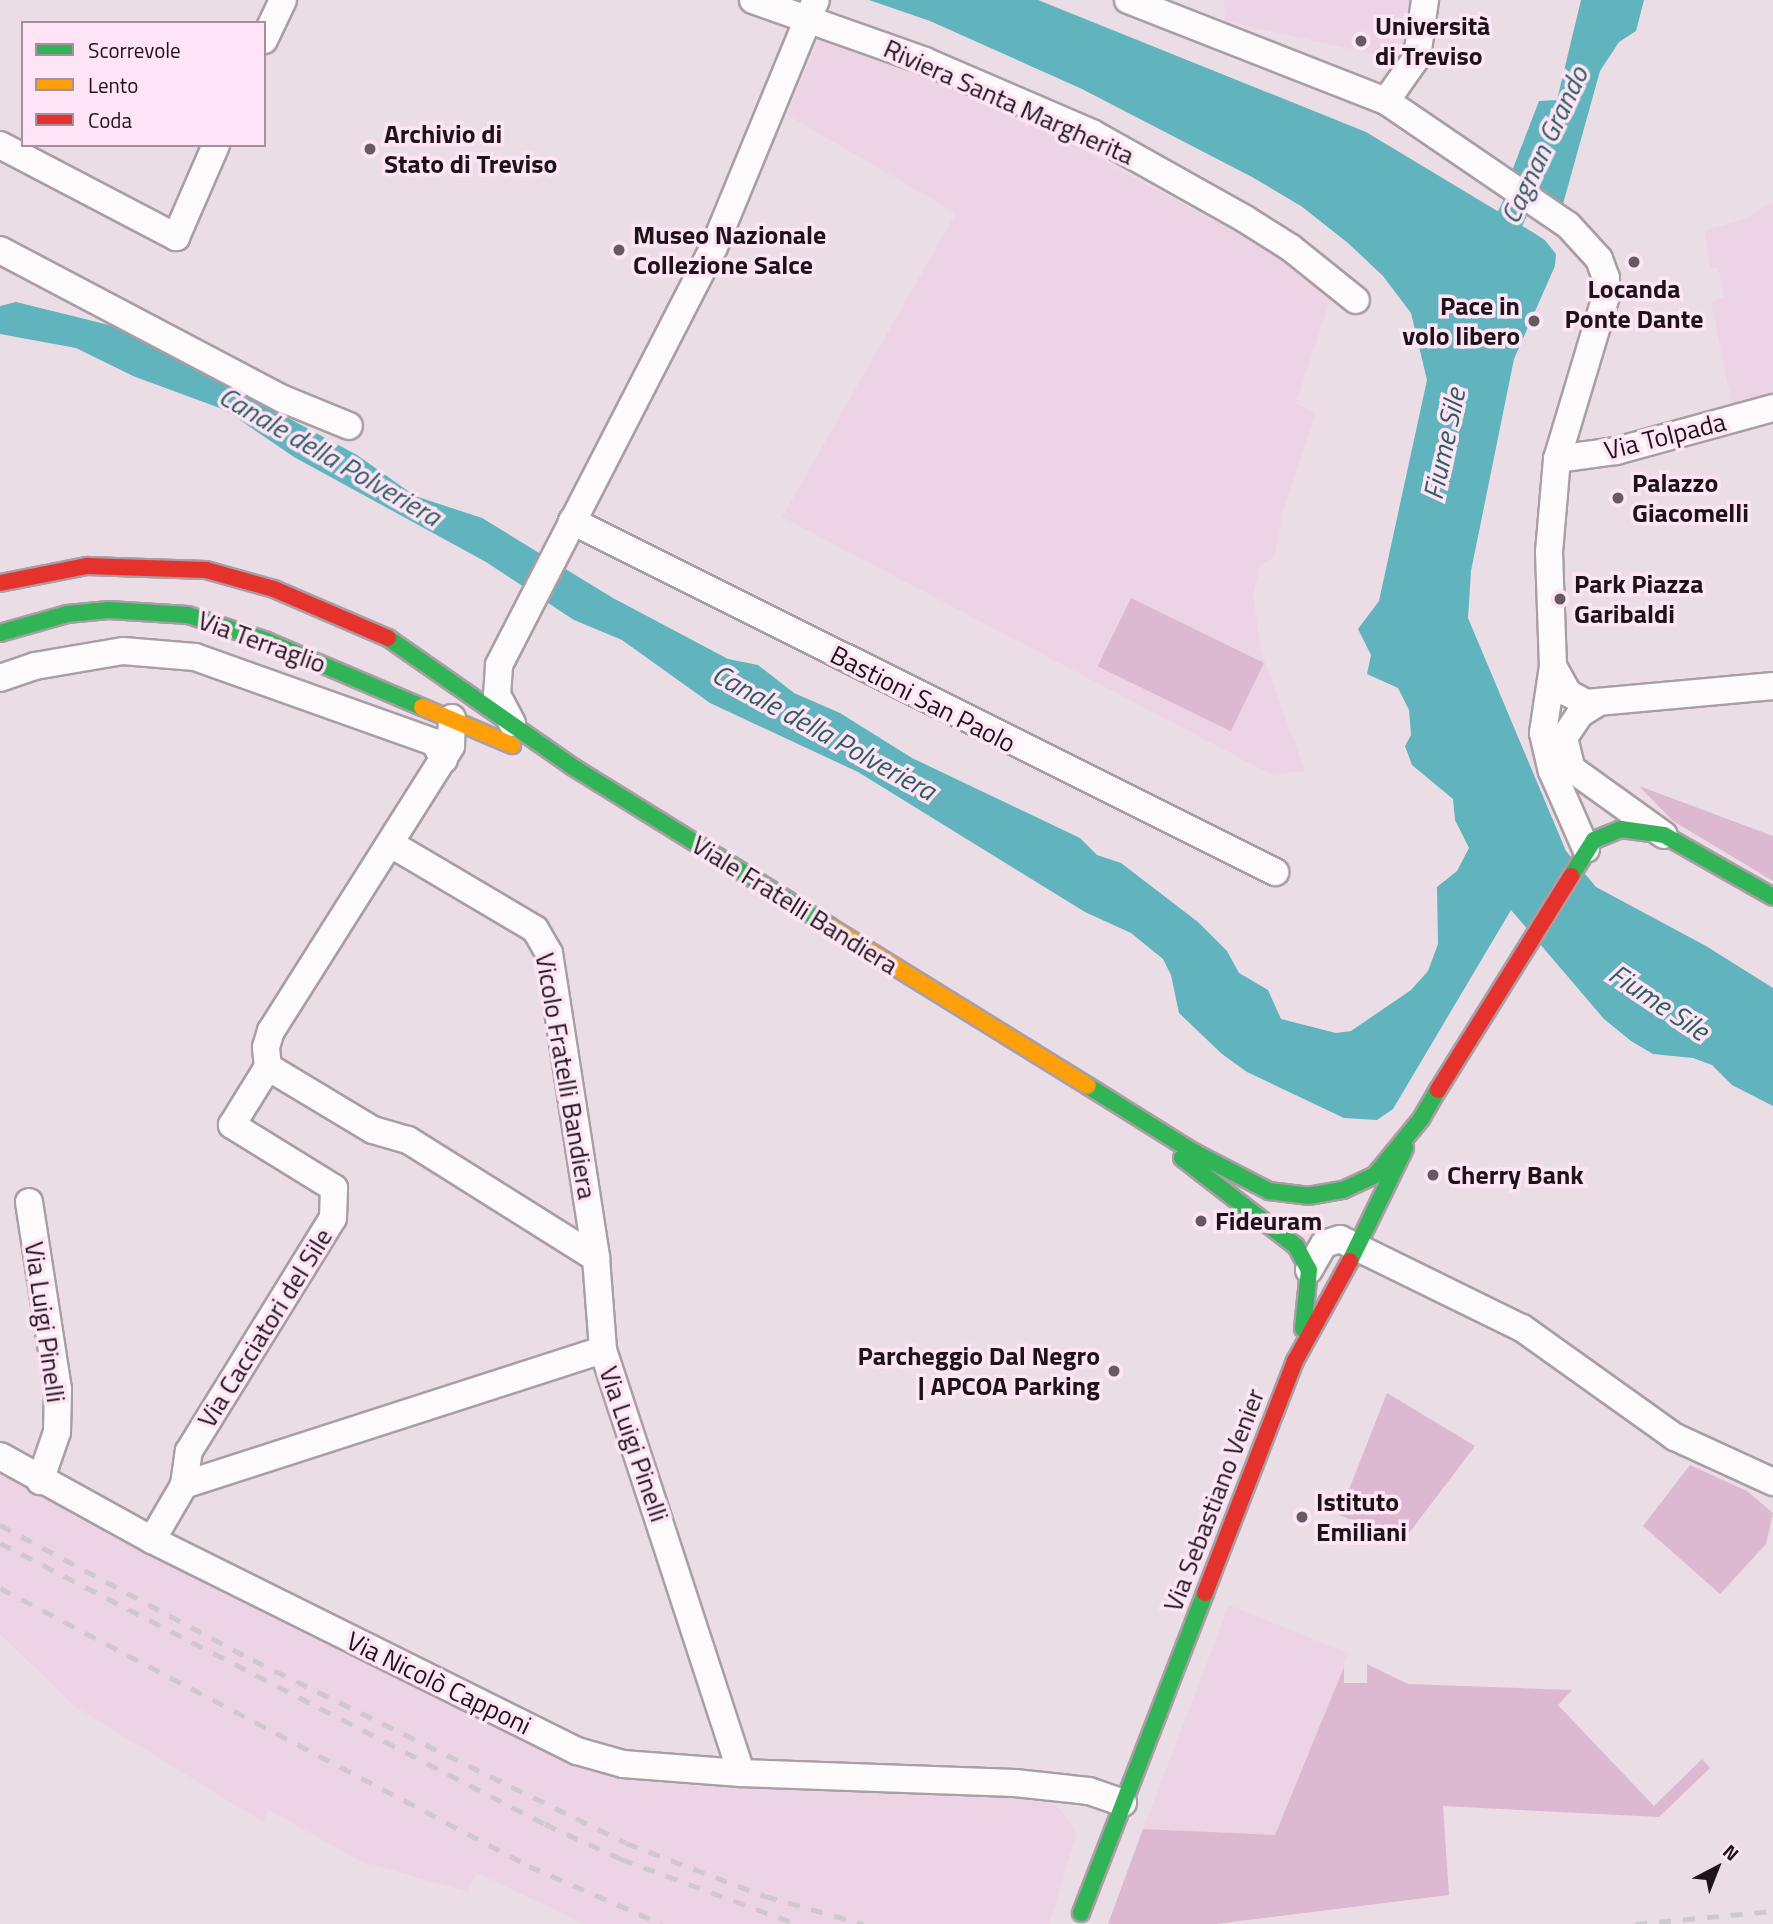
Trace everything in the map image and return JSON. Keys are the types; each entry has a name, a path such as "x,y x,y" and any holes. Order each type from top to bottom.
{"main road":[{"name":"Viale Fratelli Bandiera","path":"3,579 87,566 130,564 182,567 242,578 381,633 573,767 1086,1085 1231,1174 1269,1191 1291,1195 1343,1191 1375,1175 1421,1119 1499,986 1586,849"},
{"name":"Via Terraglio","path":"0,633 67,614 108,610 167,613 228,625 397,693 501,742 573,767"},
{"path":"1586,849 1621,829 1664,835 1773,897"},
{"path":"1086,1085 1288,1238"},
{"name":"Via Sebastiano Venier","path":"1081,1913 1295,1360 1321,1320 1421,1119"},
{"path":"1295,1360 1315,1261"}],"street":[{"path":"266,36 283,0"},
{"name":"Riviera Santa Margherita","path":"753,0 812,10 1092,133 1245,219 1356,300"},
{"path":"1128,0 1386,101 1577,233 1606,278 1606,296 1557,459 1549,552 1553,666 1544,716 1546,752 1586,849"},
{"path":"1386,101 1416,57 1425,0"},
{"path":"514,727 502,708 496,675 713,247 812,10"},
{"path":"0,145 176,237 215,147"},
{"path":"0,250 283,399 349,426"},
{"name":"Via Tolpada","path":"1557,459 1616,451 1773,408"},
{"name":"Bastioni San Paolo","path":"569,528 1275,872"},
{"path":"0,678 83,656 159,652 232,667 434,742 444,759"},
{"path":"1553,666 1568,693 1596,704 1773,686"},
{"name":"Via Terraglio","path":"343,709 397,693"},
{"path":"1596,704 1568,728 1564,738 1567,759 1580,778 1622,801 1664,835"},
{"name":"Via Cacciatori del Sile","path":"184,1485 189,1451 333,1218 334,1188 232,1125 268,1067 266,1047 271,1031 444,759 454,736 452,718"},
{"name":"Vicolo Fratelli Bandiera","path":"391,844 535,929 550,953 596,1258 603,1350"},
{"path":"268,1067 373,1130 408,1140 596,1258"},
{"name":"Via Luigi Pinelli","path":"29,1202 58,1389 57,1432 40,1481"},
{"path":"1288,1238 1315,1261 1351,1255 1522,1328 1675,1437 1773,1482"},
{"name":"Via Luigi Pinelli","path":"184,1485 603,1350 741,1773"},
{"path":"0,1456 40,1481 152,1540 184,1485"},
{"name":"Via Nicolò Capponi","path":"152,1540 577,1751 623,1765 741,1773"},
{"path":"741,1773 1015,1783 1089,1791 1123,1803"}],"shaded area":[{"name":"Università di Treviso","path":"1224,0 1412,0 1404,61 1225,21"},
{"path":"818,40 878,52 1029,121 1335,286 1296,403 1316,413 1283,511 1275,557 1260,565 1253,596 1261,651 1305,771 1272,775 782,517 956,213 787,115"},
{"path":"1773,202 1773,394 1732,404 1711,302 1724,297 1718,268 1710,268 1705,230 1745,219"},
{"path":"1131,598 1264,663 1231,731 1098,666"},
{"path":"1639,786 1773,836 1773,881 1673,821"},
{"path":"1387,1393 1475,1446 1403,1541 1339,1515"},
{"path":"1690,1465 1747,1491 1773,1513 1766,1544 1720,1594 1643,1526"},
{"path":"0,1471 134,1528 547,1744 1044,1797 1062,1811 1077,1834 1049,1924 584,1924 477,1873 468,1892 360,1861 269,1810 263,1822 74,1706 0,1634"},
{"path":"1229,1605 1348,1653 1344,1667 1275,1835 1143,1829"},
{"path":"1367,1664 1408,1684 1572,1690 1558,1705 1654,1806 1702,1759 1710,1768 1659,1817 1443,1806 1449,1895 1216,1924 1108,1924 1143,1829 1275,1835 1344,1667 1344,1683 1367,1683"}],"water":[{"path":"869,0 1038,0 1366,132 1544,239 1556,254 1555,266 1514,359 1471,571 1468,618 1566,851 1596,887 1706,946 1773,988 1773,1106 1732,1085 1712,1065 1693,1058 1653,1054 1631,1041 1604,1019 1511,910 1393,1109 1377,1120 1344,1118 1247,1072 1222,1054 1179,1013 1171,975 1163,959 1131,933 1085,912 858,772 710,703 622,640 574,620 486,562 294,457 225,410 133,376 76,348 0,334 0,306 16,302 121,328 357,455 415,496 482,518 613,598 728,659 758,665 794,693 840,713 912,758 1080,838 1097,855 1121,863 1198,922 1227,951 1239,973 1268,990 1281,1019 1336,1033 1351,1031 1411,990 1428,971 1438,944 1437,887 1457,871 1469,848 1455,820 1453,799 1412,765 1405,746 1411,735 1409,710 1398,688 1367,674 1371,655 1358,629 1379,601 1427,380 1411,313 1383,276 1348,243 1301,206 1252,177 1082,89 930,21"},
{"path":"1581,0 1644,0 1636,31 1619,42 1600,71 1563,204 1512,171 1539,101 1557,100"}],"pier":[{"path":"1484,199 1546,236 1555,247"}],"waterway":[{"name":"Cagnan Grando","path":"1494,253 1532,172"}],"railway":[{"path":"0,1525 253,1660 626,1843 765,1896 863,1924"},
{"path":"0,1543 545,1824 621,1859 797,1924"},
{"path":"0,1588 529,1866 662,1924"},
{"path":"1635,1924 1773,1911"}],"traffic: fast":[{"path":"0,633 67,614 109,610 188,615 267,641 422,707"},
{"path":"388,638 573,767 829,926"},
{"path":"1571,876 1594,840 1621,829 1664,835 1773,897"},
{"path":"1088,1086 1192,1151 1269,1191 1308,1196 1343,1190 1375,1175 1421,1119 1438,1090"},
{"path":"1350,1261 1405,1148"},
{"path":"1182,1158 1296,1246 1309,1270 1303,1329"},
{"path":"1081,1913 1205,1593"}],"traffic: slow":[{"path":"422,707 512,745"},
{"path":"829,926 1088,1086"}],"traffic: jam":[{"path":"0,583 87,566 206,570 274,589 388,638"},
{"path":"1438,1090 1571,876"},
{"path":"1205,1593 1295,1361 1350,1261"}],"place":[{"name":"Università di Treviso","path":"1361,41"},
{"name":"Archivio di Stato di Treviso","path":"370,149"},
{"name":"Museo Nazionale Collezione Salce","path":"619,250"},
{"name":"Locanda Ponte Dante","path":"1634,262"},
{"name":"Pace in volo libero","path":"1534,321"},
{"name":"Palazzo Giacomelli","path":"1618,498"},
{"name":"Park Piazza Garibaldi","path":"1560,599"},
{"name":"Cherry Bank","path":"1433,1175"},
{"name":"Fideuram","path":"1201,1221"},
{"name":"Parcheggio Dal Negro | APCOA Parking","path":"1114,1371"},
{"name":"Istituto Emiliani","path":"1302,1517"}],"water label":[{"name":"Fiume Sile","path":"1444,444"},
{"name":"Canale della Polveriera","path":"330,456"},
{"name":"Canale della Polveriera","path":"824,732"},
{"name":"Fiume Sile","path":"1659,1002"}]}
